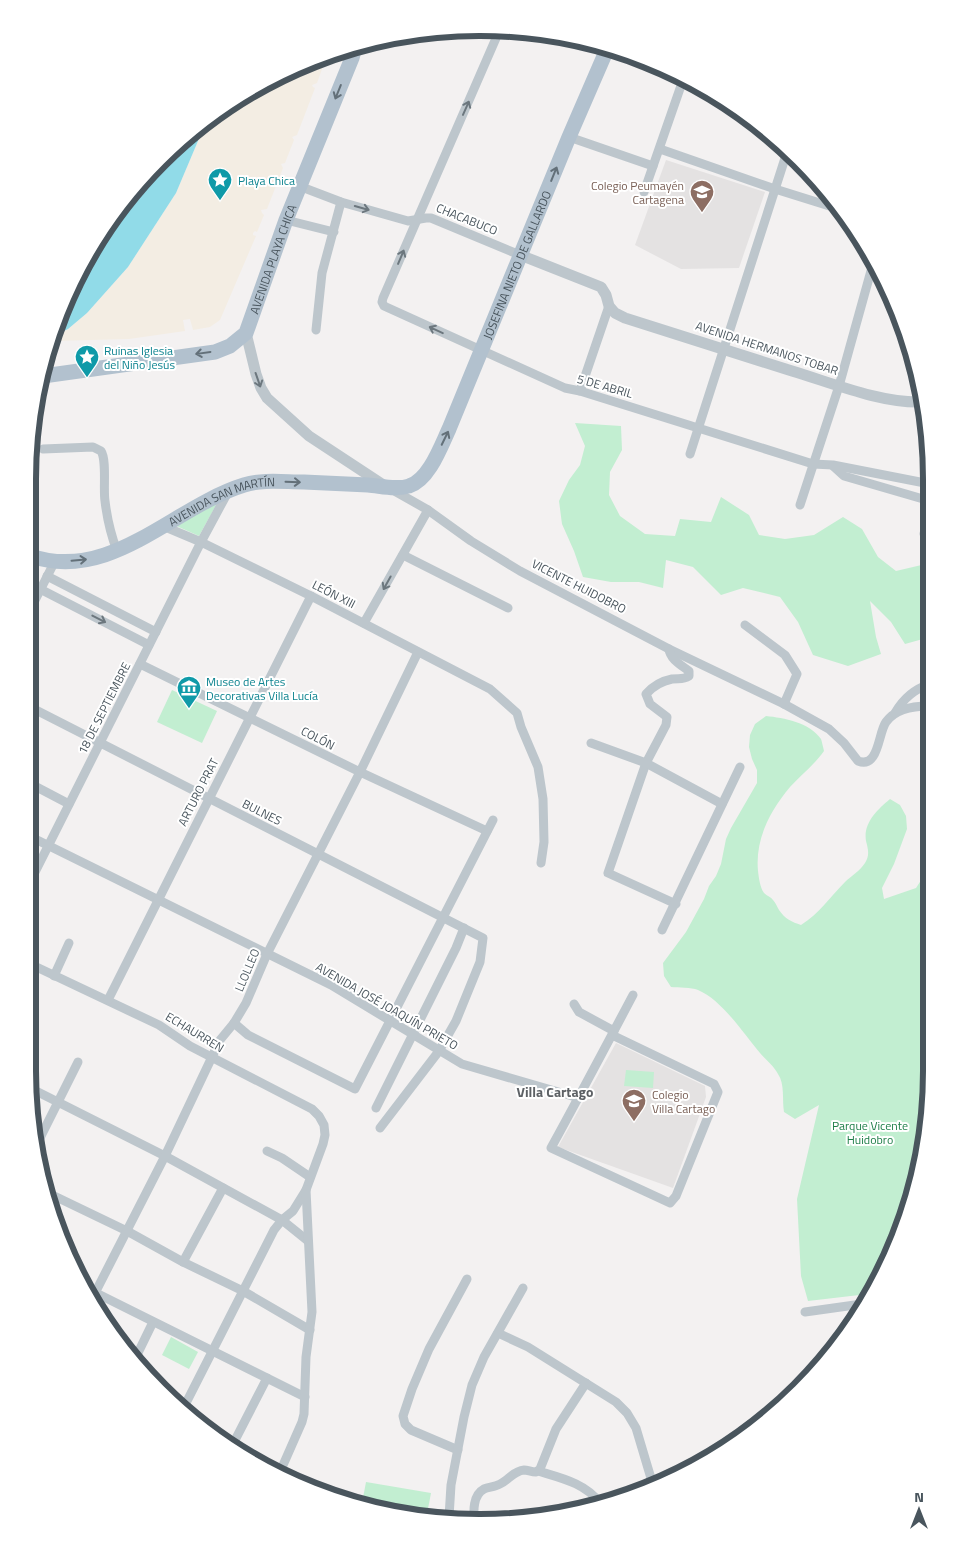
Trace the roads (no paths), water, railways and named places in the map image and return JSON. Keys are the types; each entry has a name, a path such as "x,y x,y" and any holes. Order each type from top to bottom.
{"main road":[{"name":"AVENIDA PLAYA CHICA","path":"246,333 299,186 353,55"},
{"name":"JOSEFINA NIETO DE GALLARDO","path":"421,480 431,466 449,428 569,137 605,55"},
{"path":"49,375 215,352 230,346 246,333"},
{"name":"AVENIDA SAN MARTÍN","path":"36,557 55,561 90,559 103,556 117,551 228,491 246,484 262,481 403,488 414,485 421,480"}],"street":[{"path":"417,220 497,37"},
{"path":"644,192 681,85"},
{"path":"569,137 653,166"},
{"path":"660,149 775,189 827,204"},
{"path":"690,454 785,158"},
{"name":"CHACABUCO","path":"299,186 341,202 408,221 431,218 520,256 601,287 606,295 609,306"},
{"path":"316,330 322,273 341,202"},
{"path":"286,220 334,232"},
{"name":"5 DE ABRIL","path":"417,220 382,302 384,306 565,388 580,391 813,464 833,465 923,483"},
{"path":"800,505 839,386 871,272"},
{"path":"580,391 609,306"},
{"name":"AVENIDA HERMANOS TOBAR","path":"609,306 615,313 625,318 839,386 890,400 915,402"},
{"name":"VICENTE HUIDOBRO","path":"246,333 256,374 267,398 309,436 386,486 428,510 471,541 520,571 669,648 784,704 829,729 844,743 855,759 862,762 868,762 873,757 884,727 895,714"},
{"path":"43,449 93,447 101,451 104,459 104,488 107,513 117,551"},
{"path":"833,465 844,476 923,499"},
{"name":"18 DE SEPTIEMBRE","path":"36,870 200,542 228,491"},
{"path":"364,623 428,510"},
{"name":"LEÓN XIII","path":"163,526 311,596 490,689 517,712 521,727 538,767 543,799 544,842 541,864"},
{"path":"403,555 508,608"},
{"path":"36,597 55,561"},
{"path":"47,576 156,632"},
{"path":"40,589 149,645"},
{"name":"ARTURO PRAT","path":"108,1000 311,596"},
{"path":"745,625 785,655 797,674 784,704"},
{"path":"669,648 670,654 688,671 689,676 683,680 674,679 658,684 646,694 650,704 667,716 666,725 646,763 608,873 676,904"},
{"name":"LLOLLEO","path":"95,1291 165,1156 220,1040 234,1023 246,1003 267,954 360,772 418,652"},
{"name":"COLÓN","path":"140,664 360,772 487,831"},
{"path":"895,714 908,696 923,686"},
{"path":"895,714 913,707 923,706"},
{"name":"BULNES","path":"36,710 483,938 480,962 456,1021 439,1051"},
{"path":"591,743 646,763 722,804"},
{"path":"662,930 740,767"},
{"path":"36,787 69,804"},
{"path":"234,1023 248,1035 355,1089 493,820"},
{"name":"AVENIDA JOSÉ JOAQUÍN PRIETO","path":"36,839 331,986 462,1064 579,1098"},
{"path":"376,1108 456,948 464,928"},
{"path":"54,976 69,943"},
{"name":"ECHAURREN","path":"36,967 159,1025 190,1046 312,1109 324,1125 325,1135 310,1177"},
{"path":"574,1004 579,1012 613,1033 714,1084 718,1092 676,1196 670,1202 551,1148 579,1098 613,1033 633,995"},
{"path":"380,1128 439,1051"},
{"path":"41,1135 78,1062"},
{"path":"37,1091 165,1156 282,1220 308,1241"},
{"path":"186,1403 274,1230 293,1211 306,1190 310,1177 287,1161 267,1151"},
{"path":"183,1262 223,1188"},
{"path":"282,1467 302,1422 305,1397 311,1284 306,1190"},
{"path":"55,1196 243,1291 310,1330"},
{"path":"458,1450 411,1430 405,1424 403,1416 429,1349 467,1279"},
{"path":"449,1513 451,1485 472,1385 484,1357 523,1288"},
{"path":"98,1295 305,1397"},
{"path":"805,1312 855,1305"},
{"path":"138,1353 153,1322"},
{"path":"498,1333 528,1347 622,1407 632,1420 651,1479"},
{"path":"235,1440 267,1378"},
{"path":"538,1471 556,1429 586,1383"},
{"path":"475,1514 475,1501 481,1491 503,1483 515,1473 524,1470 538,1471 583,1487 596,1498"}],"water":[{"path":"200,136 176,193 128,267 87,313 62,332 82,283 111,233 146,187 187,146"}],"place":[{"name":"Playa Chica","path":"220,201"},
{"name":"Colegio Peumayén Cartagena","path":"702,213"},
{"name":"Ruinas Iglesia del Niño Jesús","path":"87,378"},
{"name":"Museo de Artes Decorativas Villa Lucía","path":"189,709"},
{"name":"Colegio Villa Cartago","path":"634,1122"}],"district":[{"name":"Villa Cartago","path":"555,1091"}],"park label":[{"name":"Parque Vicente Huidobro","path":"870,1132"}]}
